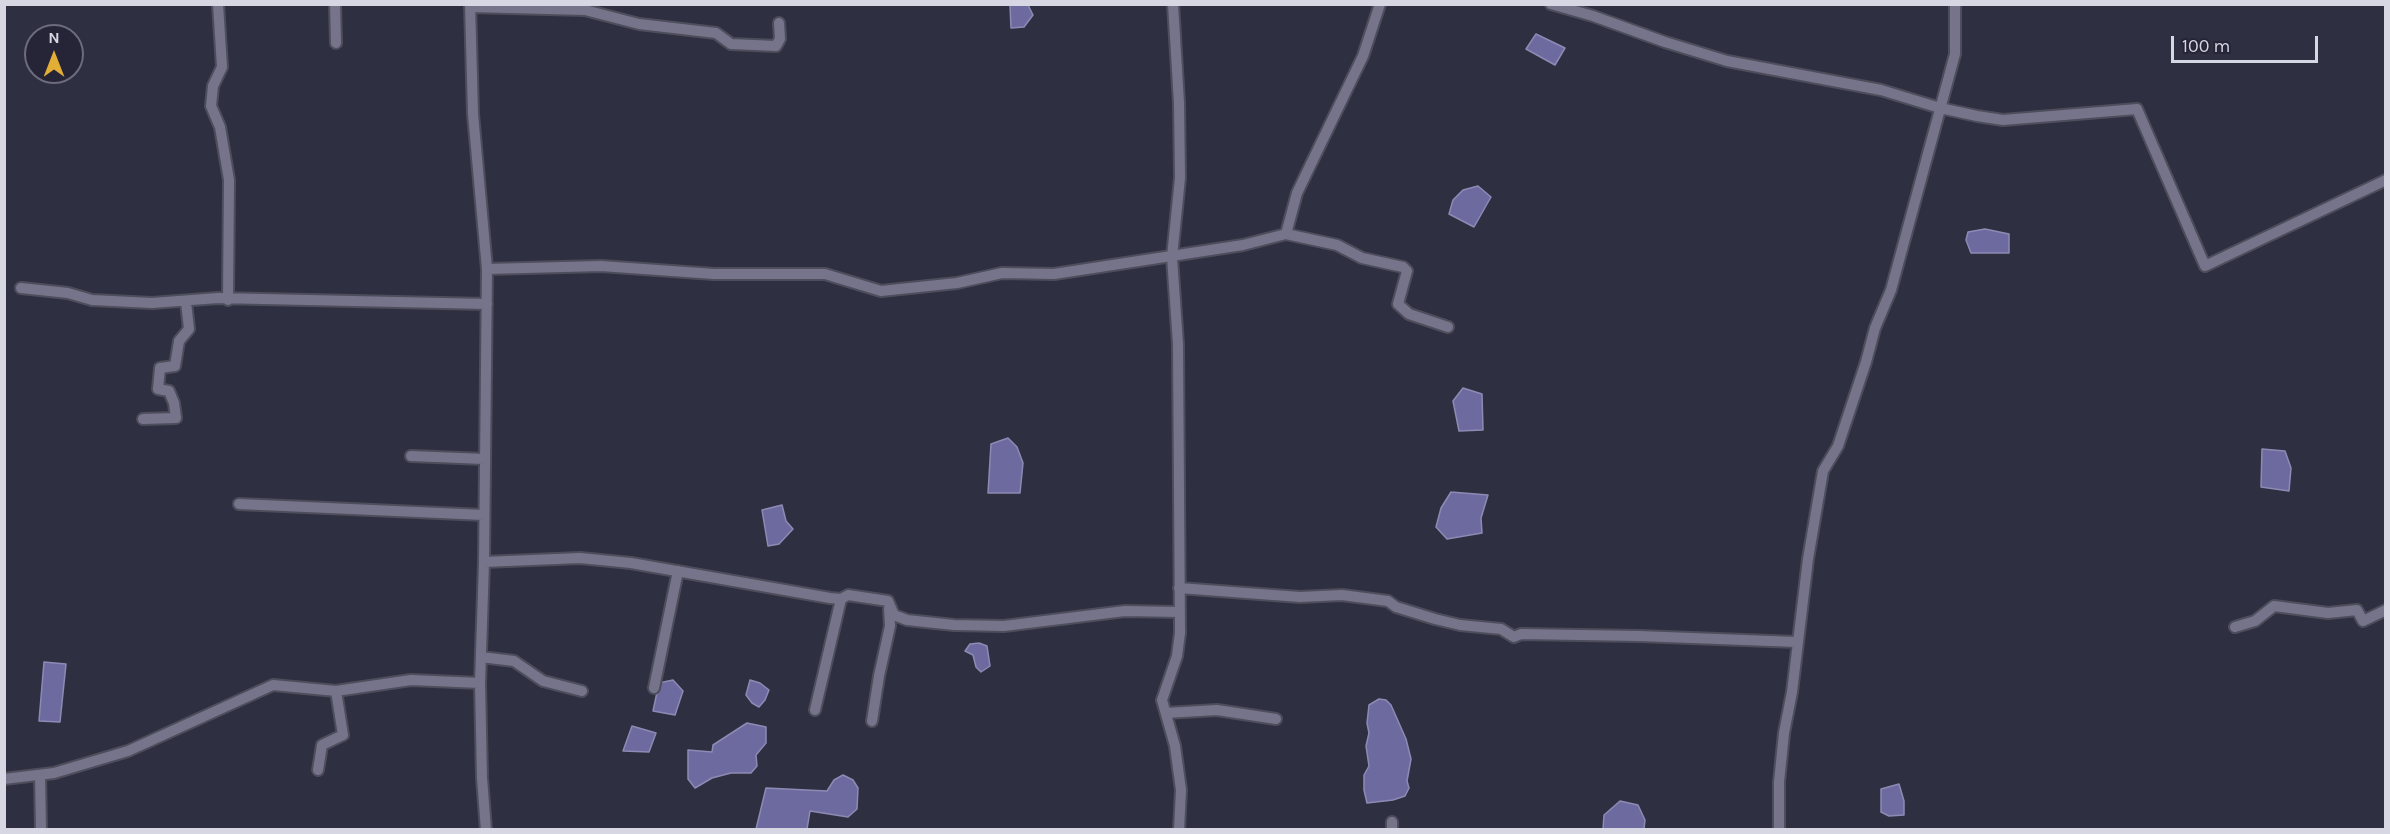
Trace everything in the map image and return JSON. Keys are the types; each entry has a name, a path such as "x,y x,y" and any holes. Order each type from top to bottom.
{"street":[{"path":"218,4 222,68 213,86 211,106 220,127 229,180 228,300"},
{"path":"335,4 336,44"},
{"path":"1173,4 1179,103 1180,178 1172,256 1178,344 1180,633 1177,656 1162,700 1175,746 1181,790 1179,830"},
{"path":"1286,234 1297,193 1363,56 1380,4"},
{"path":"1551,4 1727,61 1881,90 1940,108 2003,120 2137,110 2205,266 2385,180"},
{"path":"1779,830 1779,782 1823,471 1838,446 1875,328 1891,290 1955,54 1955,4"},
{"path":"486,830 482,778 480,683 484,562 487,269 473,114 471,6 585,10 639,24 716,33 731,44 776,46 780,39 779,23"},
{"path":"487,269 601,266 714,274 825,274 881,291 957,283 1002,273 1054,274 1243,245 1286,234 1337,245 1362,258 1403,267 1407,271 1398,304 1409,314 1448,327"},
{"path":"21,288 68,293 93,300 152,303 218,298 228,300 487,303"},
{"path":"143,419 176,418 174,403 169,391 158,389 160,368 175,366 179,341 189,329 186,302"},
{"path":"411,456 484,459"},
{"path":"239,504 484,515"},
{"path":"484,562 580,558 678,571 841,599 848,595 888,602"},
{"path":"654,688 678,571"},
{"path":"1179,588 1300,597 1342,595 1388,602 1396,607 1460,625 1501,629 1514,637 1521,634 1639,636 1797,642"},
{"path":"815,710 841,599"},
{"path":"888,602 894,615 907,620 954,625 1004,626 1125,611 1179,612"},
{"path":"872,721 890,626 888,602"},
{"path":"2235,627 2255,621 2274,606 2328,613 2357,610 2363,621 2385,610"},
{"path":"481,657 514,661 543,681 582,691"},
{"path":"4,779 54,773 128,752 273,685 336,691 411,680 480,683"},
{"path":"318,770 322,745 343,735 336,691"},
{"path":"1166,713 1217,710 1276,719"},
{"path":"40,775 41,830"}],"shaded area":[{"path":"1010,5 1028,5 1033,15 1024,27 1011,28"},
{"path":"1536,34 1565,48 1555,65 1526,49"},
{"path":"1478,186 1491,197 1474,227 1449,214 1453,200 1463,190"},
{"path":"1985,229 2009,234 2009,253 1971,253 1966,240 1968,232"},
{"path":"1463,388 1482,394 1483,430 1459,431 1453,401"},
{"path":"1008,438 1017,447 1023,463 1020,493 988,493 991,444"},
{"path":"2262,449 2285,451 2291,468 2289,491 2261,487"},
{"path":"1451,492 1488,495 1481,518 1482,533 1447,539 1436,527 1441,508"},
{"path":"782,505 786,521 793,529 779,544 768,546 762,510"},
{"path":"979,643 987,646 990,666 981,672 976,667 973,655 965,651 970,644"},
{"path":"44,662 66,664 60,722 39,721"},
{"path":"673,680 683,691 675,715 653,711 659,683"},
{"path":"750,680 760,683 769,690 759,707 752,703 746,695"},
{"path":"1379,699 1386,700 1391,705 1406,739 1411,759 1407,781 1409,788 1405,796 1367,803 1364,775 1369,766 1366,746 1369,733 1367,723 1369,705"},
{"path":"747,723 766,727 766,743 756,755 757,766 751,773 731,773 712,778 695,788 688,779 688,750 712,752 713,745"},
{"path":"632,726 656,733 649,752 623,751"},
{"path":"843,775 853,780 858,788 857,809 848,817 810,811 807,829 756,829 766,788 827,791 834,780"},
{"path":"1899,784 1904,801 1904,815 1889,816 1881,812 1881,789"},
{"path":"1620,801 1638,805 1645,820 1644,829 1603,829 1604,815"}]}
